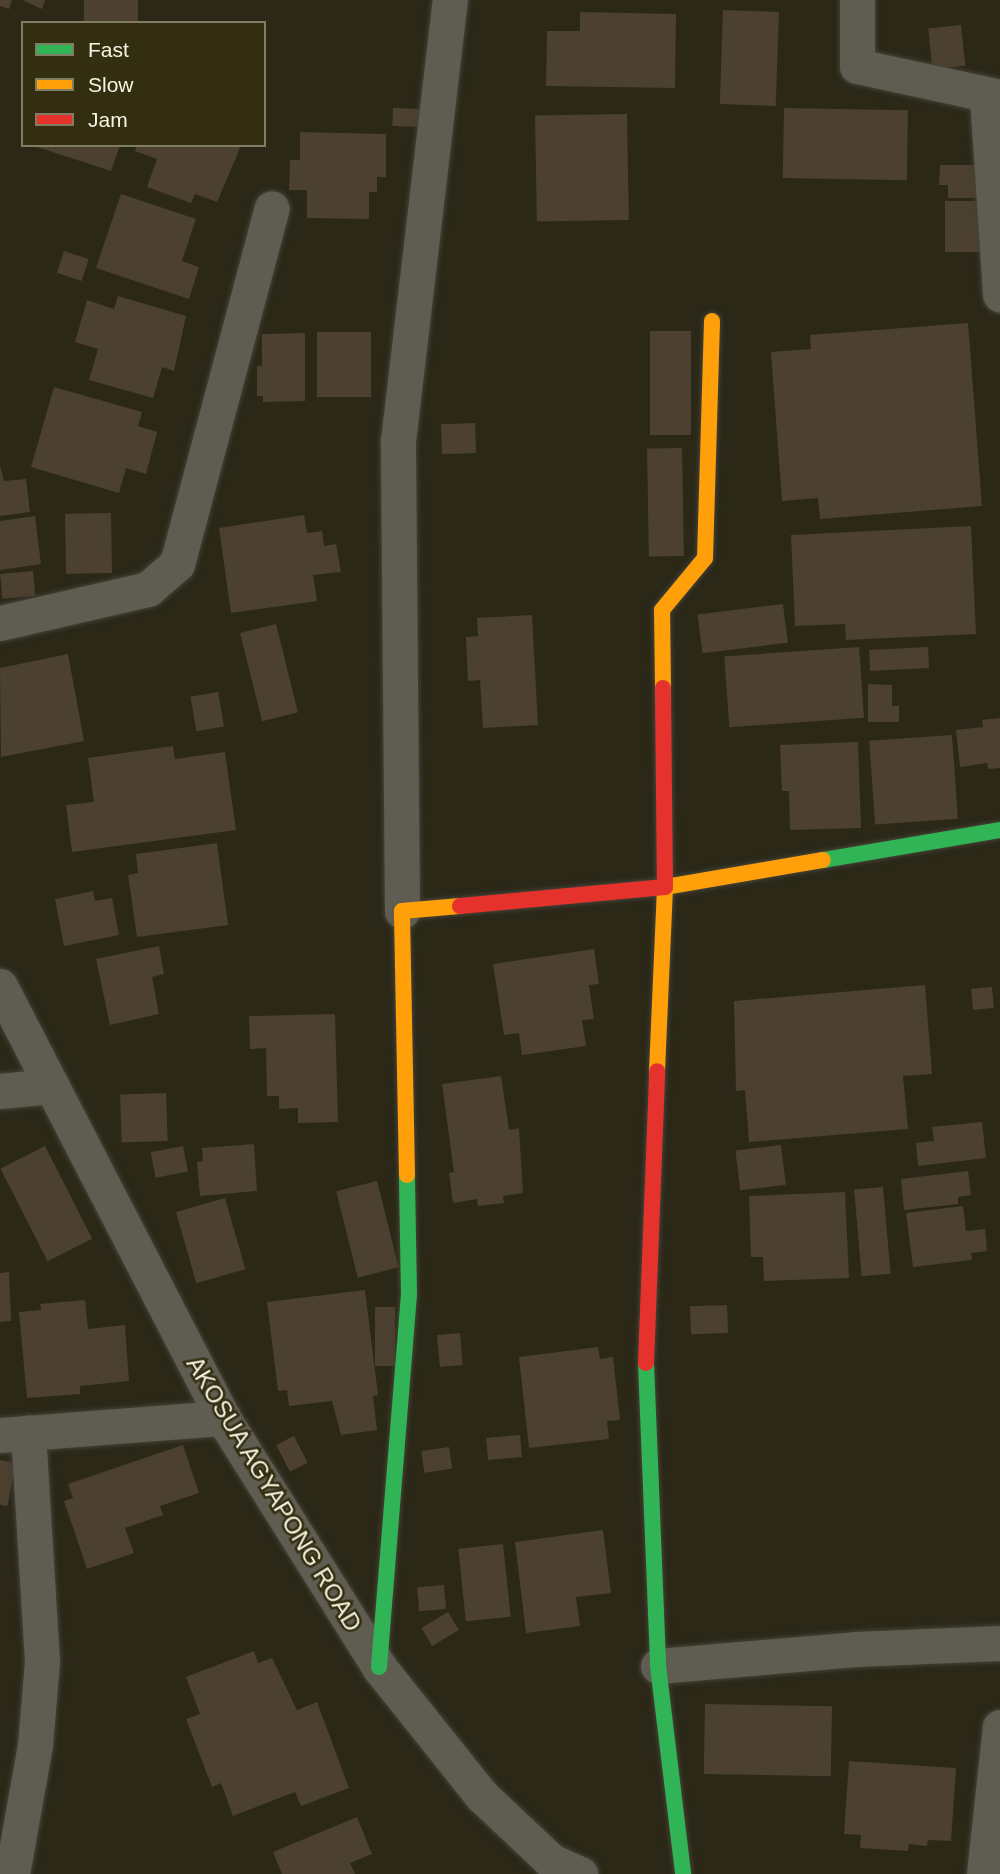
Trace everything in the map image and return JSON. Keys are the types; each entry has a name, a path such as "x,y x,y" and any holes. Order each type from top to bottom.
{"street":[{"path":"379,1667 409,1295 398,441 450,0"},
{"path":"857,0 857,66 994,97 1000,295"},
{"path":"0,623 148,589 177,564 272,208"},
{"path":"683,1874 658,1666 645,1348 665,887 662,610 705,558 712,321"},
{"path":"402,911 665,887 1000,830"},
{"name":"AKOSUA AGYAPONG ROAD","path":"0,986 223,1418 379,1667 481,1795 552,1870"},
{"path":"0,1091 52,1086"},
{"path":"12,1874 35,1745 42,1661 14,1434 223,1418"},
{"path":"658,1666 855,1649 1000,1643"},
{"path":"984,1874 1000,1727"}],"building":[{"path":"0,0 12,0 9,9 0,6"},
{"path":"22,0 45,0 42,9"},
{"path":"84,0 138,0 138,21 84,21"},
{"path":"723,10 779,12 776,106 720,104"},
{"path":"580,12 676,14 675,88 546,86 547,31 580,31"},
{"path":"961,25 965,66 932,69 928,28"},
{"path":"393,108 421,109 420,127 392,126"},
{"path":"784,108 908,110 907,180 783,178"},
{"path":"627,114 629,220 537,222 535,116"},
{"path":"300,132 386,134 386,177 377,177 377,192 369,192 369,219 307,218 307,190 289,190 290,160 300,160"},
{"path":"37,147 119,147 111,171"},
{"path":"136,147 240,148 217,202 195,194 191,203 147,187 157,159 135,151"},
{"path":"940,165 982,165 982,198 948,198 948,185 939,185"},
{"path":"121,194 196,219 182,261 199,267 189,299 96,268"},
{"path":"945,201 982,201 982,252 945,252"},
{"path":"64,251 89,259 82,281 57,273"},
{"path":"118,296 186,316 174,371 162,367 153,398 89,380 98,349 75,342 87,300 114,309"},
{"path":"968,323 982,506 820,519 818,498 782,501 771,352 811,349 810,335"},
{"path":"650,331 691,331 691,435 650,435"},
{"path":"317,332 371,332 371,397 317,397"},
{"path":"305,333 305,401 263,402 263,396 257,396 257,366 262,366 262,334"},
{"path":"54,387 142,412 138,426 157,432 146,474 126,468 119,493 31,467"},
{"path":"475,423 476,453 442,454 441,424"},
{"path":"682,448 684,556 649,557 647,449"},
{"path":"0,466 4,481 26,479 30,512 0,516"},
{"path":"111,513 112,573 66,574 65,514"},
{"path":"304,515 307,533 322,531 324,546 336,544 341,572 313,575 317,601 231,613 219,528"},
{"path":"35,516 41,564 0,570 0,521"},
{"path":"971,526 976,634 846,640 845,624 795,626 791,535"},
{"path":"33,571 35,596 2,599 0,574"},
{"path":"783,604 788,643 702,653 698,614"},
{"path":"532,615 538,725 483,728 480,680 468,681 466,637 478,636 477,618"},
{"path":"276,624 298,712 262,721 240,633"},
{"path":"859,647 864,718 729,727 724,656"},
{"path":"928,647 929,668 870,671 869,650"},
{"path":"68,654 84,741 1,757 0,668"},
{"path":"868,684 892,685 892,706 899,706 899,722 868,722"},
{"path":"218,692 224,726 197,731 190,697"},
{"path":"1000,718 1000,768 988,769 987,763 960,767 956,730 983,727 982,720"},
{"path":"952,735 958,819 875,825 869,741"},
{"path":"858,742 861,828 790,830 789,791 782,791 780,745"},
{"path":"173,746 175,759 225,752 236,830 72,852 66,805 94,802 88,758"},
{"path":"217,843 228,925 137,937 128,875 138,873 136,854"},
{"path":"93,891 95,901 112,898 119,935 64,946 55,899"},
{"path":"159,946 164,974 152,977 159,1014 110,1025 96,959"},
{"path":"594,949 599,984 589,985 594,1019 582,1020 586,1046 522,1055 519,1033 504,1035 493,964"},
{"path":"925,985 932,1074 903,1076 908,1129 749,1142 745,1090 736,1091 734,1001"},
{"path":"992,987 994,1008 973,1010 971,989"},
{"path":"335,1014 338,1122 298,1123 298,1108 279,1109 279,1096 267,1096 266,1048 250,1049 249,1016"},
{"path":"501,1076 509,1130 519,1128 523,1193 503,1196 504,1203 478,1206 477,1199 453,1203 449,1173 454,1172 442,1084"},
{"path":"166,1093 168,1141 122,1143 120,1095"},
{"path":"982,1122 986,1158 918,1166 916,1143 934,1141 932,1127"},
{"path":"254,1144 257,1191 200,1196 197,1162 203,1161 202,1148"},
{"path":"781,1145 786,1185 740,1190 735,1151"},
{"path":"45,1146 92,1239 48,1261 0,1169"},
{"path":"183,1146 188,1172 156,1178 151,1152"},
{"path":"968,1171 971,1195 958,1197 958,1204 904,1210 901,1179"},
{"path":"377,1181 399,1267 358,1278 336,1191"},
{"path":"883,1187 891,1274 862,1276 854,1190"},
{"path":"845,1192 849,1278 764,1281 763,1257 751,1257 749,1196"},
{"path":"225,1198 245,1269 196,1283 176,1212"},
{"path":"963,1206 966,1231 985,1229 987,1251 971,1253 972,1260 913,1267 906,1213"},
{"path":"9,1272 11,1321 0,1322 0,1273"},
{"path":"365,1290 378,1395 373,1396 377,1430 341,1435 332,1401 289,1406 287,1390 278,1391 267,1302"},
{"path":"85,1300 88,1329 125,1325 129,1381 80,1386 80,1394 27,1398 19,1312 41,1310 40,1304"},
{"path":"727,1305 728,1333 691,1334 690,1306"},
{"path":"375,1307 395,1307 395,1366 375,1366"},
{"path":"460,1333 463,1365 440,1367 437,1335"},
{"path":"598,1347 600,1359 613,1357 620,1420 607,1421 609,1439 529,1448 519,1357"},
{"path":"520,1435 522,1457 488,1460 486,1438"},
{"path":"294,1436 308,1463 290,1472 276,1445"},
{"path":"183,1445 199,1493 160,1506 163,1515 125,1528 134,1553 87,1569 64,1501 73,1498 68,1484"},
{"path":"449,1447 452,1469 424,1473 421,1451"},
{"path":"0,1460 16,1463 7,1506 0,1505"},
{"path":"603,1530 611,1593 576,1597 580,1626 526,1633 515,1542"},
{"path":"503,1544 511,1617 466,1621 458,1549"},
{"path":"444,1585 446,1609 419,1611 417,1587"},
{"path":"448,1612 459,1630 432,1646 421,1628"},
{"path":"254,1651 258,1663 272,1658 297,1710 317,1702 349,1788 301,1806 295,1792 233,1816 221,1783 212,1787 186,1719 200,1714 186,1677"},
{"path":"705,1704 832,1706 831,1776 704,1774"},
{"path":"849,1761 956,1768 951,1841 928,1840 927,1846 909,1844 908,1851 860,1848 861,1835 844,1834"},
{"path":"357,1817 372,1854 350,1863 355,1874 282,1874 273,1852"}],"traffic: fast":[{"path":"823,860 1000,830"},
{"path":"379,1667 409,1295 407,1175"},
{"path":"646,1363 658,1666 683,1874"}],"traffic: slow":[{"path":"663,688 662,610 705,558 712,321"},
{"path":"657,1071 665,887 823,860"},
{"path":"407,1175 402,911 460,906"}],"traffic: jam":[{"path":"460,906 665,887 663,688"},
{"path":"646,1363 657,1071"}]}
